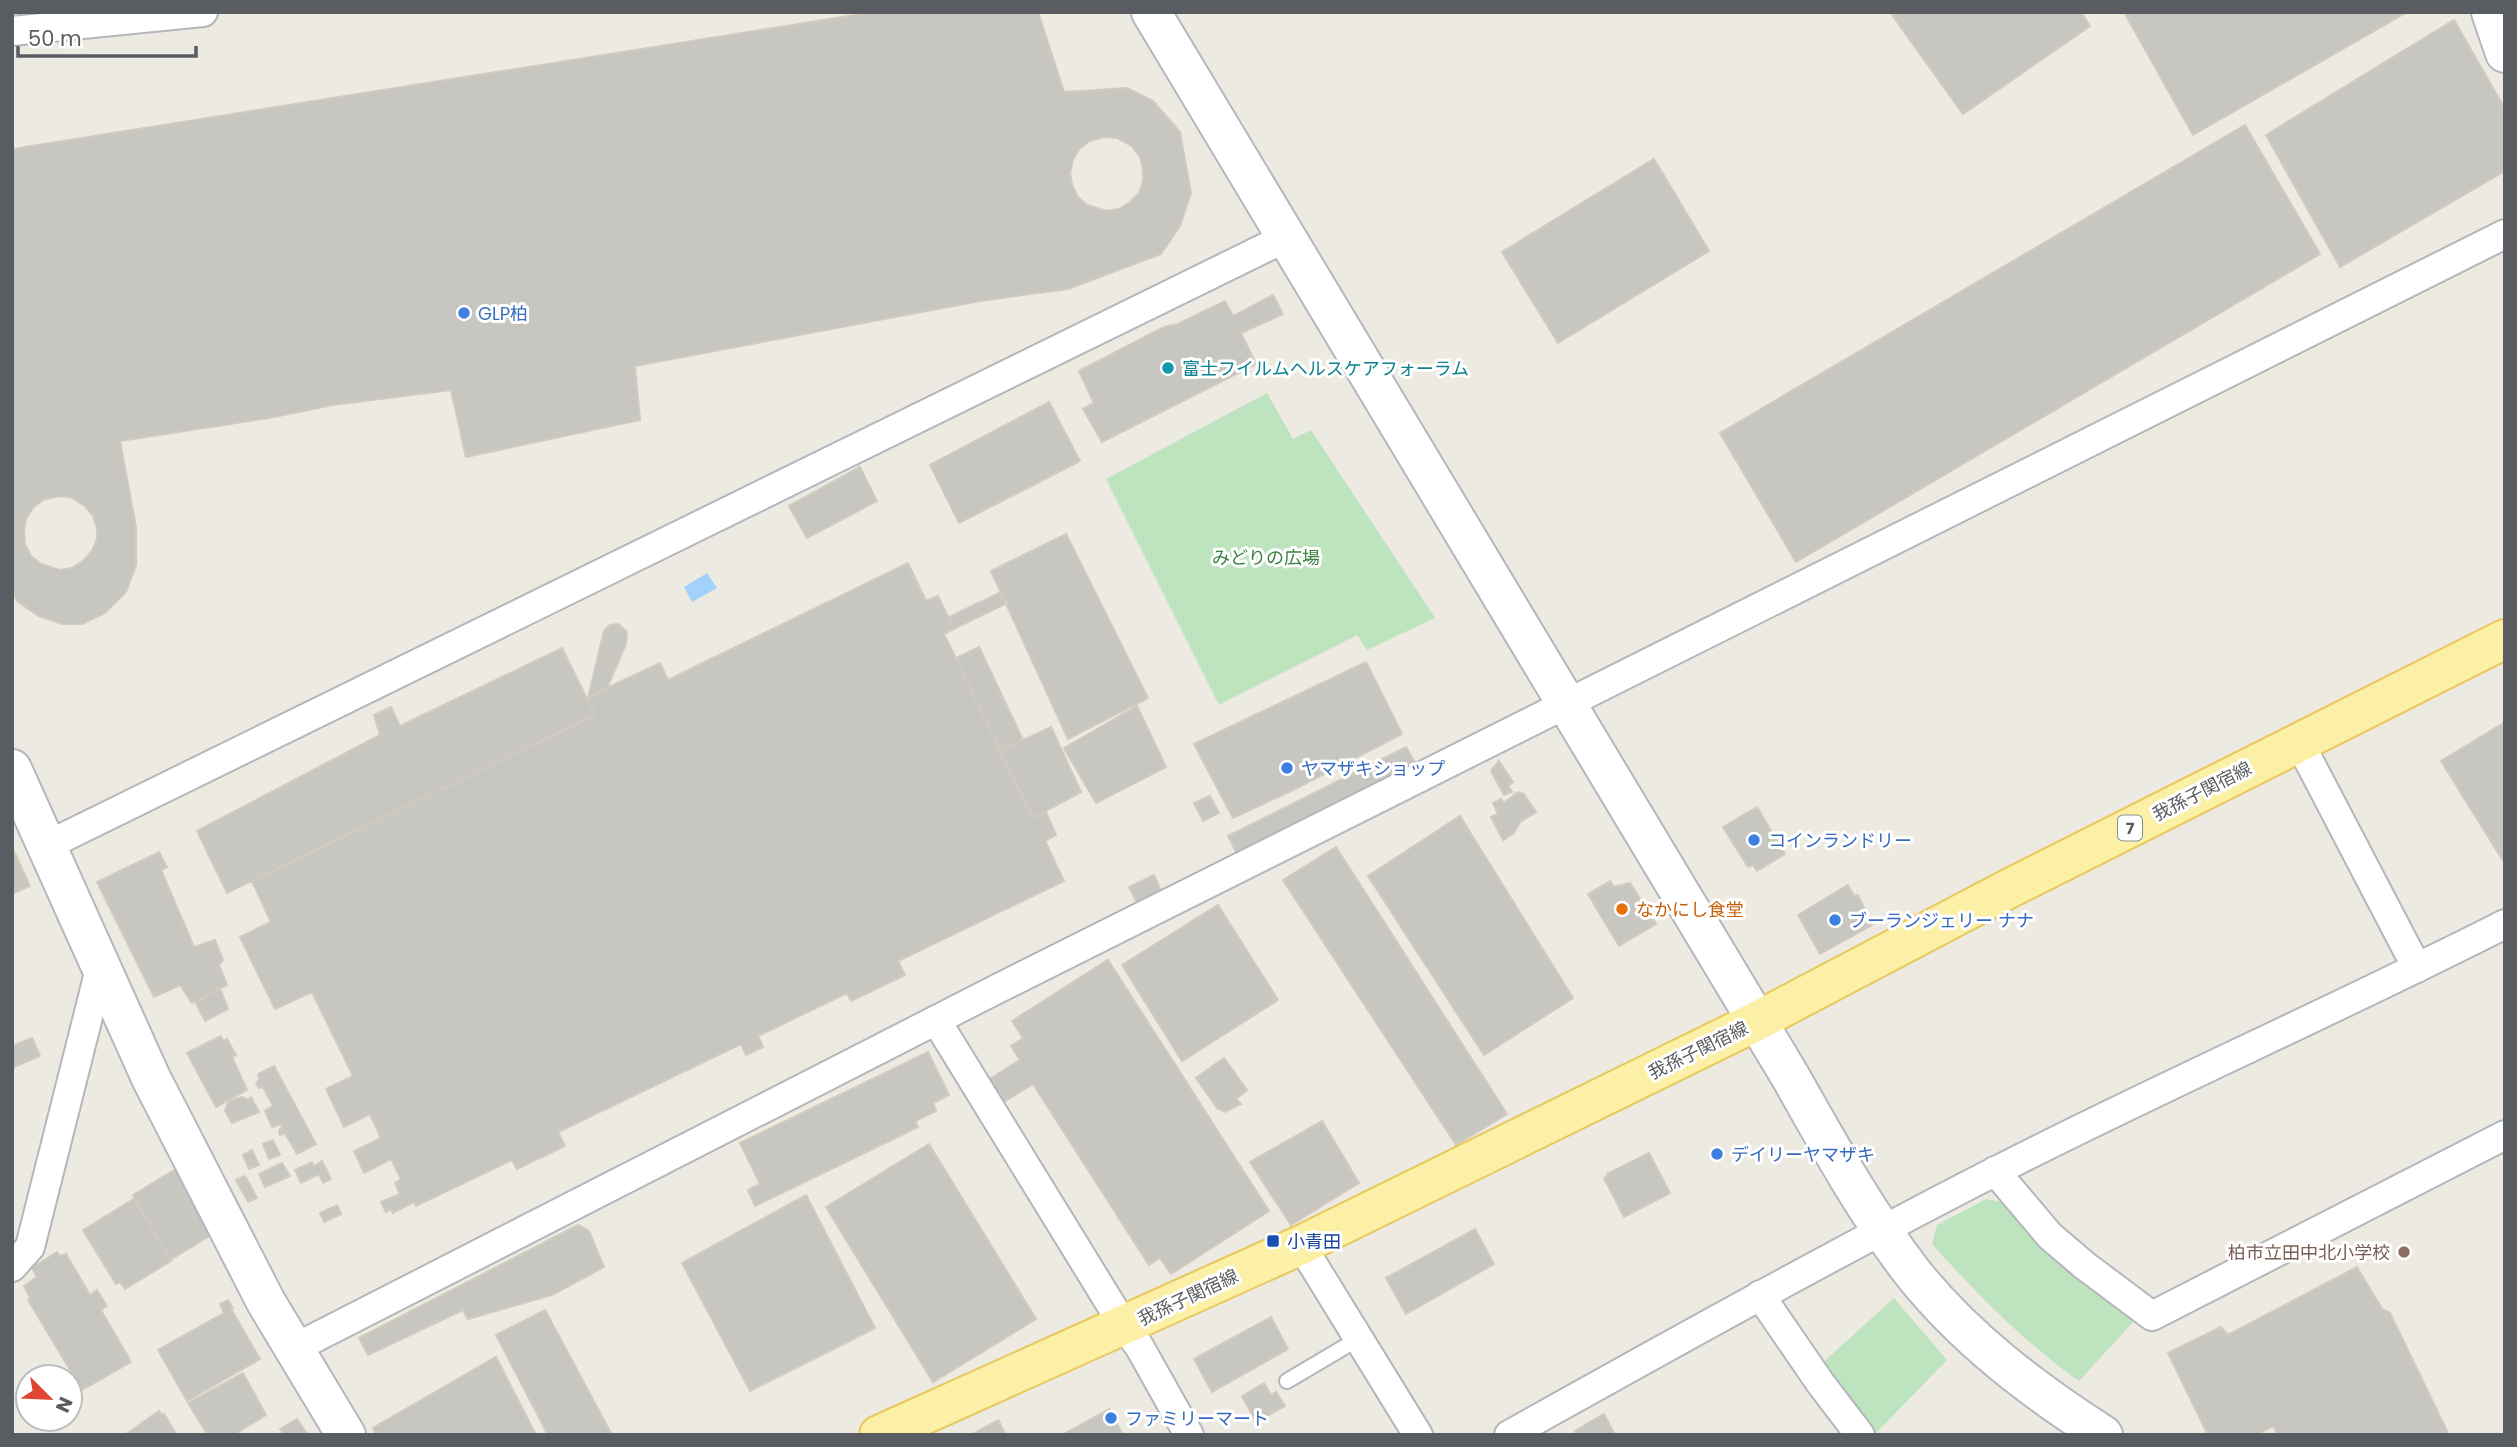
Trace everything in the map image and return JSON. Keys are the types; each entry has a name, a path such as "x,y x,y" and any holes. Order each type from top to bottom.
{"main road":[{"name":"我孫子関宿線","path":"878,1435 1301,1245 1757,1021 2010,888 2505,639"}],"street":[{"path":"12,30 203,12"},
{"path":"1151,12 1848,1177 1883,1231 1913,1273 1988,1351 2043,1395 2103,1435"},
{"path":"2491,12 2505,54"},
{"path":"293,1349 936,1020 2505,234"},
{"path":"47,846 1285,238"},
{"path":"2299,742 2417,968"},
{"path":"12,769 157,1091 219,1214 293,1349 346,1435"},
{"path":"1509,1435 1760,1295 1995,1171 2505,923"},
{"path":"12,1268 30,1247 101,965"},
{"path":"936,1020 1124,1326 1139,1346 1189,1435"},
{"path":"1995,1171 2050,1236 2152,1316 2505,1135"},
{"path":"1301,1245 1418,1435"},
{"path":"1760,1295 1860,1435"}],"lane":[{"path":"1287,1381 1358,1339"}],"green space":[{"name":"みどりの広場","path":"1267,393 1293,439 1311,430 1435,618 1367,650 1357,635 1219,705 1106,479"},
{"path":"1986,1199 2005,1203 2135,1320 2079,1381 2002,1317 1932,1244 1937,1225"},
{"path":"1894,1298 1947,1360 1874,1435 1818,1367"}],"water":[{"path":"707,573 717,588 692,602 684,587"}],"building":[{"name":"GLP柏","path":"874,12 1038,12 1064,92 1127,88 1153,101 1180,132 1191,193 1180,226 1161,254 1068,289 980,301 635,366 640,420 466,457 451,390 333,405 269,418 120,441 136,527 136,565 126,592 105,613 82,624 62,624 39,616 18,602 12,590 12,149","holes":["1104,137 1117,138 1132,146 1140,157 1143,169 1139,193 1119,209 1106,211 1087,205 1078,197 1070,173 1079,149 1090,141","58,496 70,497 85,506 93,516 97,528 97,539 92,551 72,568 60,570 41,564 31,556 25,544 24,532 26,519 33,508 43,500"]},
{"path":"1896,12 2081,12 2090,26 1963,114 1892,15"},
{"path":"2124,12 2407,12 2193,135"},
{"path":"2454,20 2505,109 2505,171 2340,267 2266,135"},
{"path":"2245,125 2320,254 1796,562 1720,433"},
{"path":"1654,159 1709,251 1558,343 1502,252"},
{"name":"富士フイルムヘルスケアフォーラム","path":"1273,295 1283,314 1241,333 1256,364 1102,442 1083,409 1094,403 1079,371 1164,327 1178,324 1225,301 1233,316"},
{"path":"1049,402 1080,461 959,523 930,465"},
{"path":"860,467 877,501 807,538 789,506"},
{"path":"1066,534 1148,698 1068,739 991,571"},
{"path":"908,563 926,601 938,596 954,629 944,634 1033,818 1046,812 1056,835 1045,841 1064,881 898,961 905,975 851,1001 847,993 758,1036 763,1047 746,1055 741,1044 558,1132 565,1146 517,1169 512,1160 416,1206 414,1202 393,1213 391,1209 386,1212 381,1202 400,1194 395,1183 401,1179 391,1159 364,1173 354,1151 381,1138 370,1114 344,1127 326,1089 353,1076 312,992 275,1009 240,937 271,922 252,881 595,715 588,698 607,688 660,663 668,680"},
{"path":"1001,592 1007,603 954,629 949,617"},
{"path":"618,624 627,632 626,644 607,688 588,698 604,631 610,625"},
{"path":"979,647 1023,740 1000,751 956,658"},
{"path":"562,648 595,715 227,893 197,831 380,735 374,715 391,707 400,726"},
{"path":"1366,662 1402,734 1233,818 1194,744"},
{"path":"1137,706 1166,767 1096,803 1064,748"},
{"path":"2505,722 2505,864 2441,761"},
{"path":"1051,727 1081,792 1033,818 1000,751"},
{"path":"1406,747 1416,764 1237,854 1228,836"},
{"path":"1499,761 1513,782 1508,786 1512,792 1504,795 1491,771"},
{"path":"1518,792 1524,794 1536,812 1520,822 1514,833 1503,840 1491,817 1498,814 1493,803 1501,799 1504,803"},
{"path":"1210,796 1219,813 1203,821 1194,803"},
{"name":"コインランドリー","path":"1757,807 1785,854 1757,871 1753,865 1748,867 1723,827"},
{"path":"1460,816 1573,998 1484,1055 1368,876"},
{"path":"12,847 30,886 12,894"},
{"path":"1336,847 1507,1114 1456,1145 1283,880"},
{"path":"159,852 167,867 161,870 194,947 215,940 223,960 219,965 227,985 192,1003 180,985 154,997 97,882"},
{"path":"1154,875 1162,893 1138,905 1129,887"},
{"name":"なかにし食堂","path":"1610,881 1614,887 1630,883 1656,924 1619,946 1588,894"},
{"name":"ブーランジェリー ナナ","path":"1848,885 1854,896 1858,895 1872,925 1820,954 1798,915"},
{"path":"1218,905 1278,1000 1182,1061 1122,965"},
{"path":"1108,960 1269,1211 1171,1274 1160,1258 1149,1265 1033,1084 1002,1103 988,1080 1020,1060 1011,1046 1023,1038 1012,1021"},
{"path":"220,988 228,1009 205,1021 196,1003"},
{"path":"221,1036 223,1041 227,1039 236,1055 232,1057 247,1090 216,1107 187,1053"},
{"path":"32,1038 40,1056 12,1068 12,1046"},
{"path":"928,1052 949,1095 933,1103 936,1111 915,1121 918,1127 755,1206 748,1190 760,1184 740,1143"},
{"path":"1224,1058 1247,1090 1236,1099 1241,1104 1225,1112 1217,1108 1196,1078"},
{"path":"274,1066 316,1144 297,1154 285,1133 280,1135 281,1124 272,1127 265,1111 273,1106 263,1087 259,1088 256,1083 259,1080 258,1074"},
{"path":"242,1097 248,1100 251,1097 259,1112 232,1123 225,1111 228,1102"},
{"path":"1322,1121 1359,1183 1291,1225 1250,1162"},
{"path":"273,1140 280,1155 269,1159 263,1144"},
{"path":"929,1144 1036,1319 933,1382 826,1207"},
{"path":"252,1150 259,1165 249,1169 243,1155"},
{"path":"1649,1153 1670,1193 1624,1217 1604,1178"},
{"path":"322,1161 331,1179 323,1183 319,1174 301,1183 295,1170 312,1162 314,1166"},
{"path":"282,1163 290,1176 265,1187 259,1174"},
{"path":"176,1169 211,1235 170,1260 133,1195"},
{"path":"245,1176 257,1198 248,1202 236,1180"},
{"path":"806,1195 875,1328 750,1391 682,1263"},
{"path":"134,1199 171,1261 125,1289 120,1282 116,1284 83,1230"},
{"path":"337,1205 341,1214 324,1222 320,1213"},
{"path":"578,1225 589,1231 604,1267 552,1295 468,1319 463,1310 368,1355 359,1338"},
{"path":"1475,1229 1494,1264 1406,1314 1386,1278"},
{"path":"57,1252 60,1256 66,1254 90,1295 97,1290 107,1306 101,1310 131,1362 84,1389 84,1363 66,1363 28,1300 30,1298 24,1286 37,1277 32,1268"},
{"path":"2357,1267 2382,1309 2390,1313 2449,1435 2278,1435 2273,1426 2256,1435 2208,1435 2168,1353 2221,1327 2228,1335"},
{"path":"228,1300 260,1359 187,1401 158,1350 224,1313 220,1304"},
{"path":"545,1310 612,1435 548,1435 496,1335"},
{"path":"1271,1317 1288,1349 1212,1392 1194,1359"},
{"path":"496,1357 536,1435 376,1435 373,1428"},
{"path":"243,1373 266,1415 233,1435 208,1435 188,1403"},
{"path":"1264,1383 1271,1395 1276,1392 1285,1406 1256,1422 1242,1396"},
{"path":"1109,1409 1123,1435 1062,1435"},
{"path":"159,1411 164,1414 177,1435 125,1435"},
{"path":"1604,1414 1615,1435 1577,1435 1575,1431"},
{"path":"297,1419 308,1435 284,1435 280,1429"},
{"path":"998,1420 1006,1435 971,1435"}],"place":[{"name":"GLP柏","path":"464,313"},
{"name":"富士フイルムヘルスケアフォーラム","path":"1168,368"},
{"name":"ヤマザキショップ","path":"1287,768"},
{"name":"コインランドリー","path":"1754,840"},
{"name":"なかにし食堂","path":"1622,909"},
{"name":"ブーランジェリー ナナ","path":"1835,920"},
{"name":"デイリーヤマザキ","path":"1717,1154"},
{"name":"小青田","path":"1273,1241"},
{"name":"柏市立田中北小学校","path":"2404,1252"},
{"name":"ファミリーマート","path":"1111,1418"}]}
